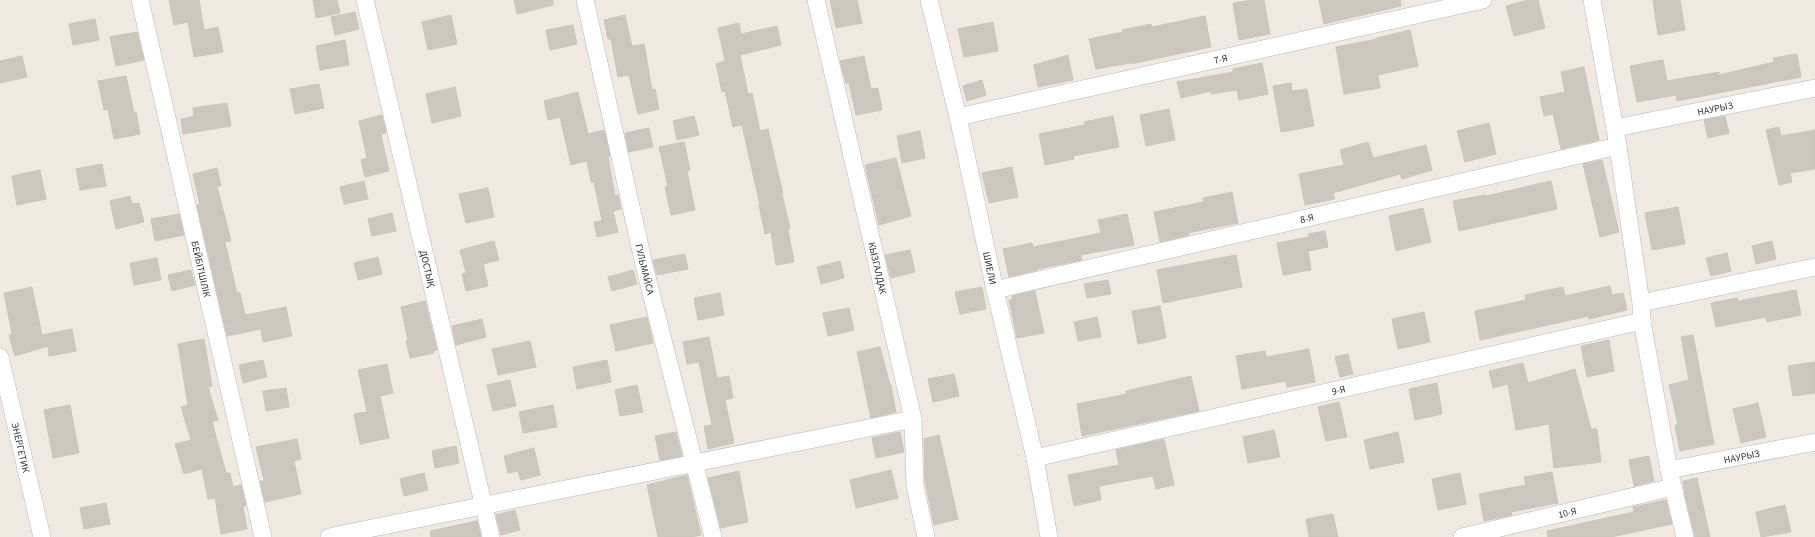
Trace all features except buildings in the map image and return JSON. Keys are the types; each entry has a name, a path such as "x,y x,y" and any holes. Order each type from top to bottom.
{"street":[{"name":"БЕЙБІТШІЛІК","path":"140,0 263,537"},
{"name":"ДОСТЫҚ","path":"365,0 491,537"},
{"name":"ГУЛЬМАЙСА","path":"585,0 644,264 696,464 713,537"},
{"name":"КЫЗГАЛДАК","path":"816,0 913,419 915,486 926,537"},
{"name":"ШИЕЛИ","path":"929,0 958,117 995,290 1035,458 1050,537"},
{"name":"7-Я","path":"958,117 1483,0"},
{"path":"1592,0 1618,146 1641,303 1642,322 1669,470 1685,537"},
{"name":"НАУРЫЗ","path":"1615,128 1815,88"},
{"name":"8-Я","path":"995,290 1618,146"},
{"path":"1641,303 1815,267"},
{"name":"9-Я","path":"1035,458 1642,322"},
{"name":"ЭНЕРГЕТИК","path":"0,357 42,537"},
{"path":"329,537 483,504 696,464 913,419"},
{"name":"НАУРЫЗ","path":"1669,470 1815,442"},
{"name":"10-Я","path":"1462,537 1673,487"}]}
